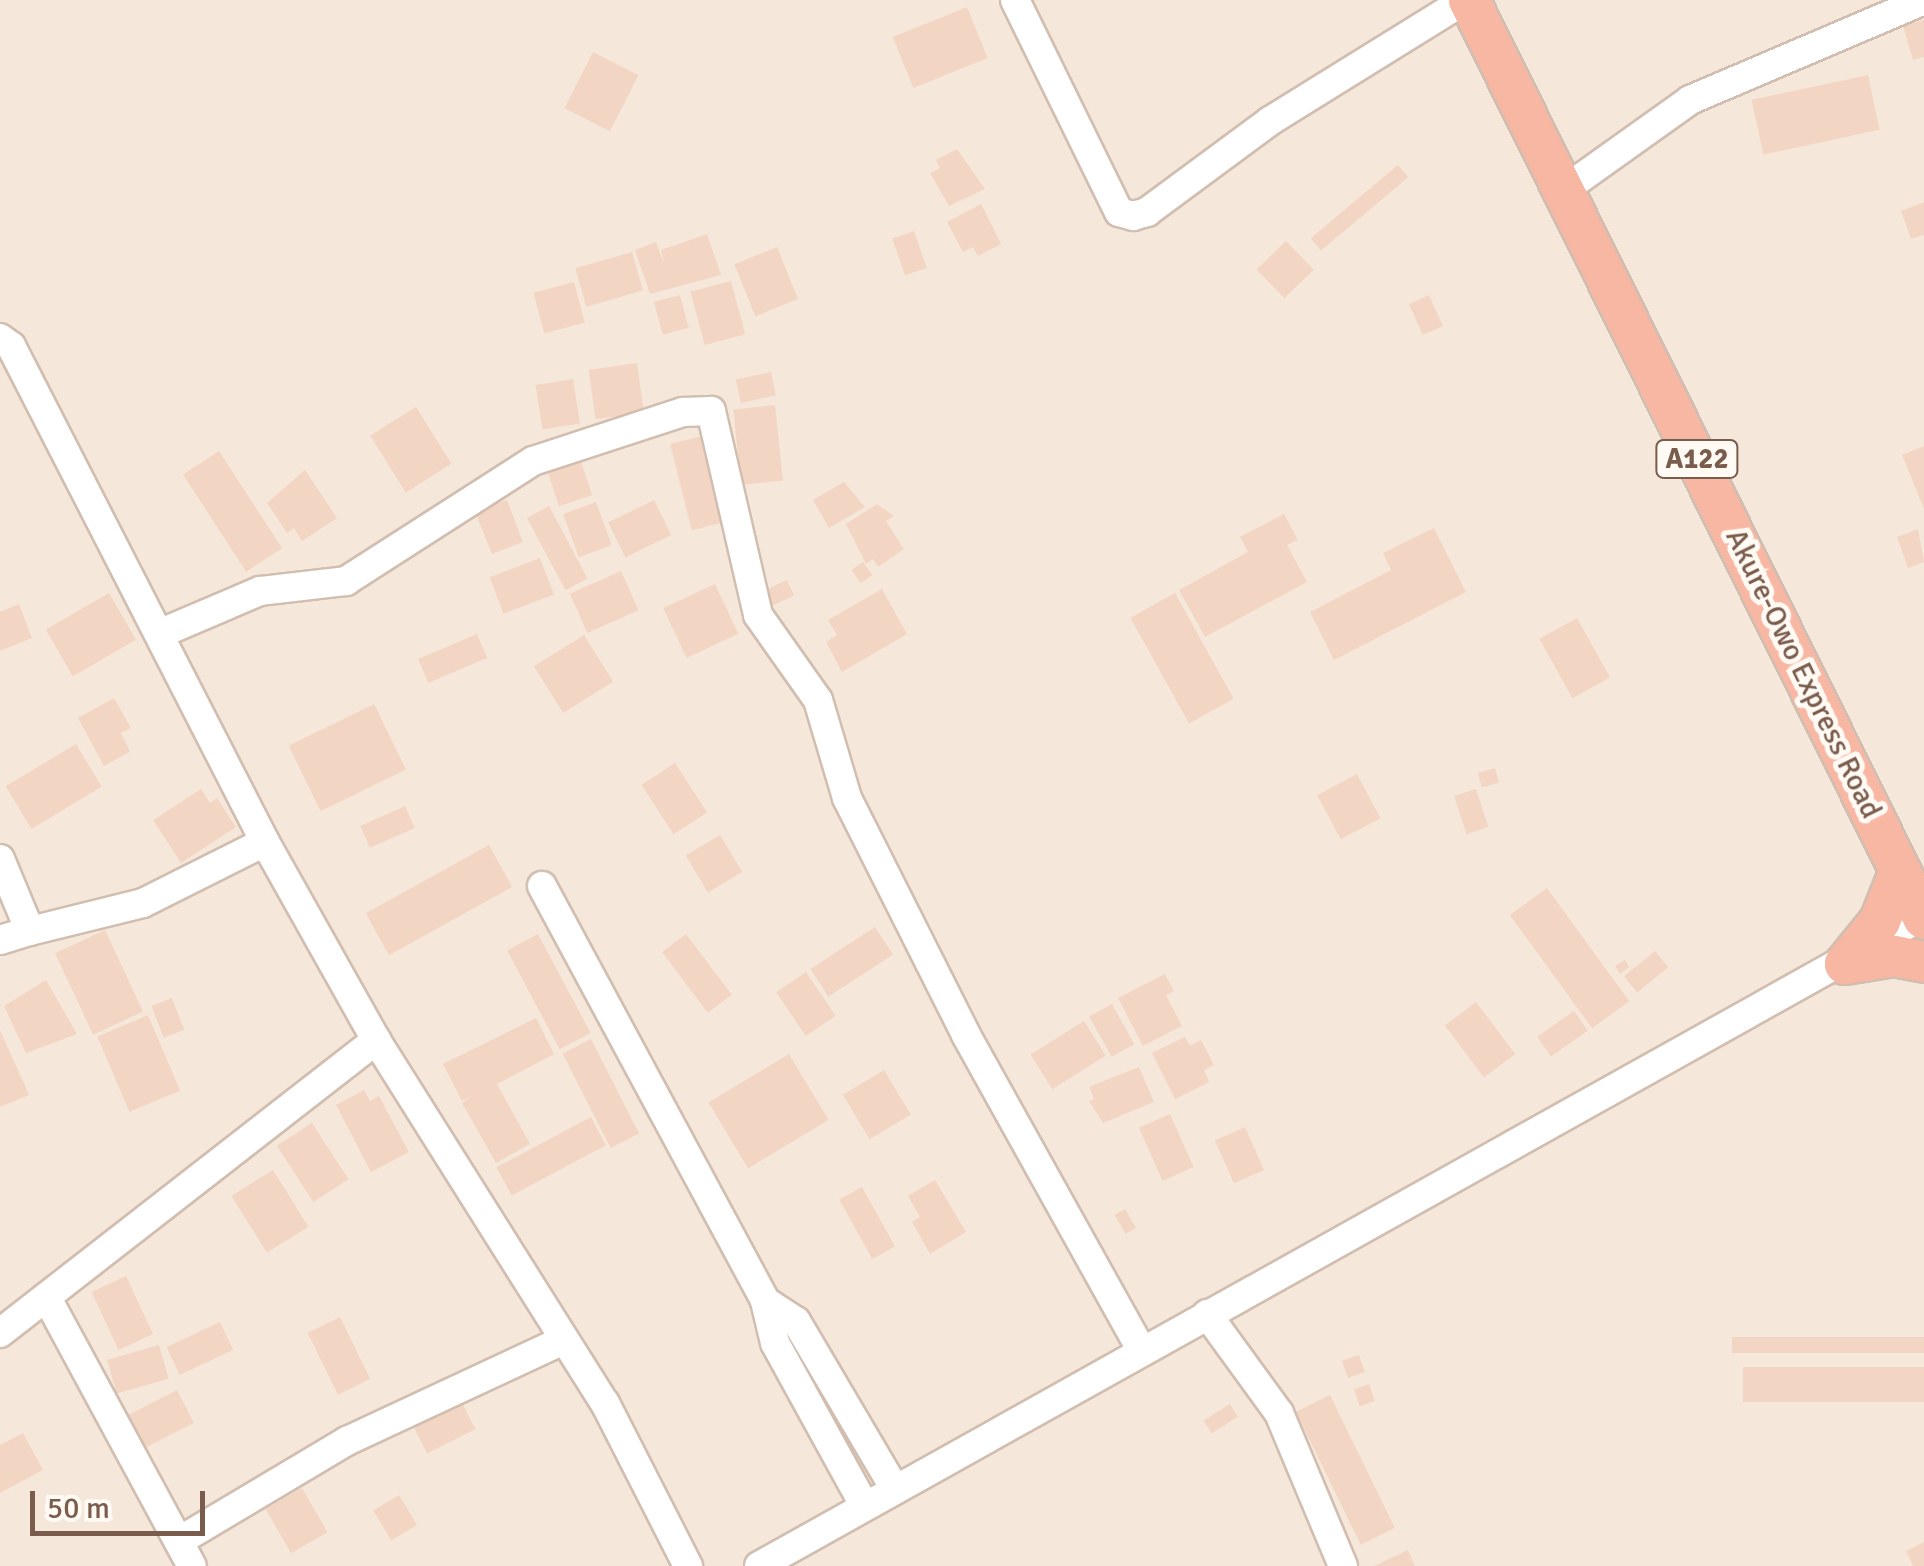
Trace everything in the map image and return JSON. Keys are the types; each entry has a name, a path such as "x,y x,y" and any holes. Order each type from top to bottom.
{"highway":[{"name":"Akure-Owo Express Road","path":"1467,0 1923,918"},
{"path":"1845,964 1880,920 1900,871"},
{"path":"1845,964 1894,956 1924,962"}],"street":[{"path":"1015,0 1120,212 1133,216 1147,212 1270,121 1467,0"},
{"path":"1564,190 1690,100 1924,0"},
{"path":"0,338 11,346 265,842 376,1040 640,1468 688,1566"},
{"path":"159,634 260,591 346,581 533,460 682,412 711,411 758,615 818,700 855,814 966,1035 1142,1351"},
{"path":"0,940 142,903 265,842"},
{"path":"0,860 30,931"},
{"path":"542,886 766,1301 775,1343 863,1503"},
{"path":"759,1566 893,1486 1923,918"},
{"path":"0,1333 48,1300 376,1040"},
{"path":"48,1300 186,1554 346,1441 564,1340"},
{"path":"766,1301 796,1321 893,1486"},
{"path":"1207,1314 1279,1413 1344,1566"}],"shaded area":[{"path":"0,0 1924,0 1924,1566 0,1566"}],"building":[{"path":"967,7 988,58 913,88 893,37"},
{"path":"1924,20 1924,57 1913,60 1903,26"},
{"path":"593,52 638,75 610,131 564,108"},
{"path":"1868,75 1880,130 1763,155 1752,100"},
{"path":"957,149 985,189 949,206 930,173 940,168 936,160"},
{"path":"1398,165 1408,177 1321,251 1311,238"},
{"path":"1924,202 1924,235 1911,239 1901,211"},
{"path":"981,204 1001,244 978,256 973,247 963,252 947,222"},
{"path":"914,231 927,268 905,275 892,238"},
{"path":"707,234 721,275 650,294 635,250 656,242 664,263 661,250"},
{"path":"1286,241 1314,270 1284,298 1257,269"},
{"path":"777,247 798,299 755,316 734,264"},
{"path":"632,252 643,290 586,307 575,268"},
{"path":"731,281 745,334 705,345 690,292"},
{"path":"574,282 585,323 544,333 533,293"},
{"path":"680,295 689,328 663,335 654,302"},
{"path":"1429,295 1443,326 1423,335 1409,304"},
{"path":"637,363 644,413 595,419 588,370"},
{"path":"771,372 776,395 741,403 736,379"},
{"path":"573,379 580,423 543,429 535,385"},
{"path":"775,405 783,481 741,485 733,409"},
{"path":"416,407 452,464 406,492 370,436"},
{"path":"710,434 732,520 692,530 670,444"},
{"path":"1924,446 1924,509 1902,455"},
{"path":"219,451 282,548 246,572 183,474"},
{"path":"581,461 592,495 559,506 548,472"},
{"path":"305,470 337,518 302,541 294,528 287,533 267,503"},
{"path":"844,482 865,507 829,528 813,500"},
{"path":"493,499 495,504 507,500 523,542 492,554 473,507"},
{"path":"654,500 671,535 625,557 608,522"},
{"path":"596,502 612,545 579,557 563,514"},
{"path":"877,504 894,516 886,521 904,549 878,567 873,559 866,564 846,524"},
{"path":"549,506 587,578 565,590 527,518"},
{"path":"1284,514 1298,540 1287,545 1307,582 1205,637 1179,590 1248,552 1240,537"},
{"path":"1434,528 1466,592 1334,660 1310,612 1391,570 1383,553"},
{"path":"1918,529 1924,562 1908,568 1897,537"},
{"path":"540,558 554,594 504,614 490,577"},
{"path":"863,562 872,575 861,583 852,570"},
{"path":"621,571 638,610 587,633 570,594"},
{"path":"787,580 794,595 772,606 764,591"},
{"path":"715,584 738,634 687,658 663,608"},
{"path":"882,589 907,634 842,672 826,642 837,635 828,620"},
{"path":"109,593 136,640 73,676 46,630"},
{"path":"1175,593 1234,699 1189,724 1130,618"},
{"path":"19,604 32,638 0,651 0,612"},
{"path":"1577,618 1610,677 1572,698 1539,639"},
{"path":"477,634 487,658 428,683 418,659"},
{"path":"584,635 613,682 563,713 534,666"},
{"path":"114,698 131,728 121,733 130,752 104,766 78,718"},
{"path":"374,704 406,770 321,811 289,746"},
{"path":"76,744 102,787 31,829 6,786"},
{"path":"675,763 707,812 674,834 641,785"},
{"path":"1495,768 1499,782 1482,787 1478,773"},
{"path":"1357,774 1380,818 1341,839 1317,795"},
{"path":"201,789 210,803 217,798 236,827 181,863 153,820"},
{"path":"1476,789 1488,827 1466,834 1454,796"},
{"path":"405,806 415,828 370,848 360,826"},
{"path":"720,835 742,872 708,892 686,856"},
{"path":"489,845 512,887 389,955 366,913"},
{"path":"1547,888 1629,1001 1592,1028 1510,915"},
{"path":"875,927 893,955 828,997 810,969"},
{"path":"105,930 143,1012 93,1035 55,953"},
{"path":"538,934 591,1033 560,1049 507,950"},
{"path":"686,934 732,995 708,1013 662,952"},
{"path":"1655,951 1668,967 1637,992 1624,976"},
{"path":"1625,960 1629,967 1620,974 1615,966"},
{"path":"806,972 836,1016 806,1036 776,992"},
{"path":"1165,974 1174,991 1166,995 1182,1026 1143,1046 1118,998"},
{"path":"46,980 77,1034 26,1053 4,1006"},
{"path":"172,998 184,1030 164,1038 151,1006"},
{"path":"1476,1002 1515,1054 1484,1077 1445,1025"},
{"path":"1112,1004 1134,1044 1112,1057 1089,1017"},
{"path":"1574,1011 1588,1031 1551,1056 1537,1037"},
{"path":"148,1015 180,1090 129,1112 97,1036"},
{"path":"536,1018 554,1054 497,1084 530,1144 496,1163 462,1103 473,1095 462,1101 443,1064"},
{"path":"1084,1021 1106,1056 1052,1089 1031,1054"},
{"path":"0,1030 29,1095 0,1107"},
{"path":"1185,1037 1190,1046 1201,1040 1214,1065 1204,1070 1209,1082 1175,1099 1152,1053"},
{"path":"591,1039 639,1133 611,1148 562,1054"},
{"path":"789,1054 829,1120 748,1168 708,1102"},
{"path":"1139,1067 1154,1102 1103,1123 1089,1101 1094,1099 1089,1087"},
{"path":"884,1070 911,1115 870,1139 843,1095"},
{"path":"364,1090 370,1101 379,1096 409,1152 371,1172 336,1105"},
{"path":"1170,1114 1194,1167 1163,1181 1139,1128"},
{"path":"591,1117 606,1145 512,1195 497,1167"},
{"path":"312,1123 348,1179 313,1202 277,1146"},
{"path":"1245,1127 1264,1170 1234,1183 1215,1140"},
{"path":"273,1170 309,1227 267,1253 231,1196"},
{"path":"935,1180 966,1232 930,1254 912,1222 920,1217 908,1196"},
{"path":"862,1187 895,1246 872,1259 839,1200"},
{"path":"1125,1209 1136,1228 1126,1234 1115,1215"},
{"path":"126,1276 153,1334 119,1350 92,1292"},
{"path":"340,1317 370,1379 338,1395 308,1333"},
{"path":"220,1322 233,1350 180,1375 167,1347"},
{"path":"1732,1337 1924,1337 1924,1353 1732,1353"},
{"path":"159,1345 169,1379 117,1394 107,1360"},
{"path":"1359,1355 1365,1372 1348,1378 1342,1361"},
{"path":"1743,1367 1924,1367 1924,1402 1743,1402"},
{"path":"1369,1384 1375,1401 1360,1406 1354,1389"},
{"path":"177,1390 194,1423 144,1448 127,1415"},
{"path":"1330,1395 1395,1528 1361,1545 1296,1412"},
{"path":"459,1397 475,1429 427,1454 411,1422"},
{"path":"1230,1404 1238,1417 1212,1433 1204,1420"},
{"path":"23,1433 43,1470 0,1493 0,1445"},
{"path":"302,1488 328,1532 291,1553 266,1509"},
{"path":"399,1495 417,1525 391,1540 373,1510"},
{"path":"1924,1542 1924,1566 1913,1566 1906,1551"},
{"path":"1408,1550 1415,1566 1374,1566"}]}
